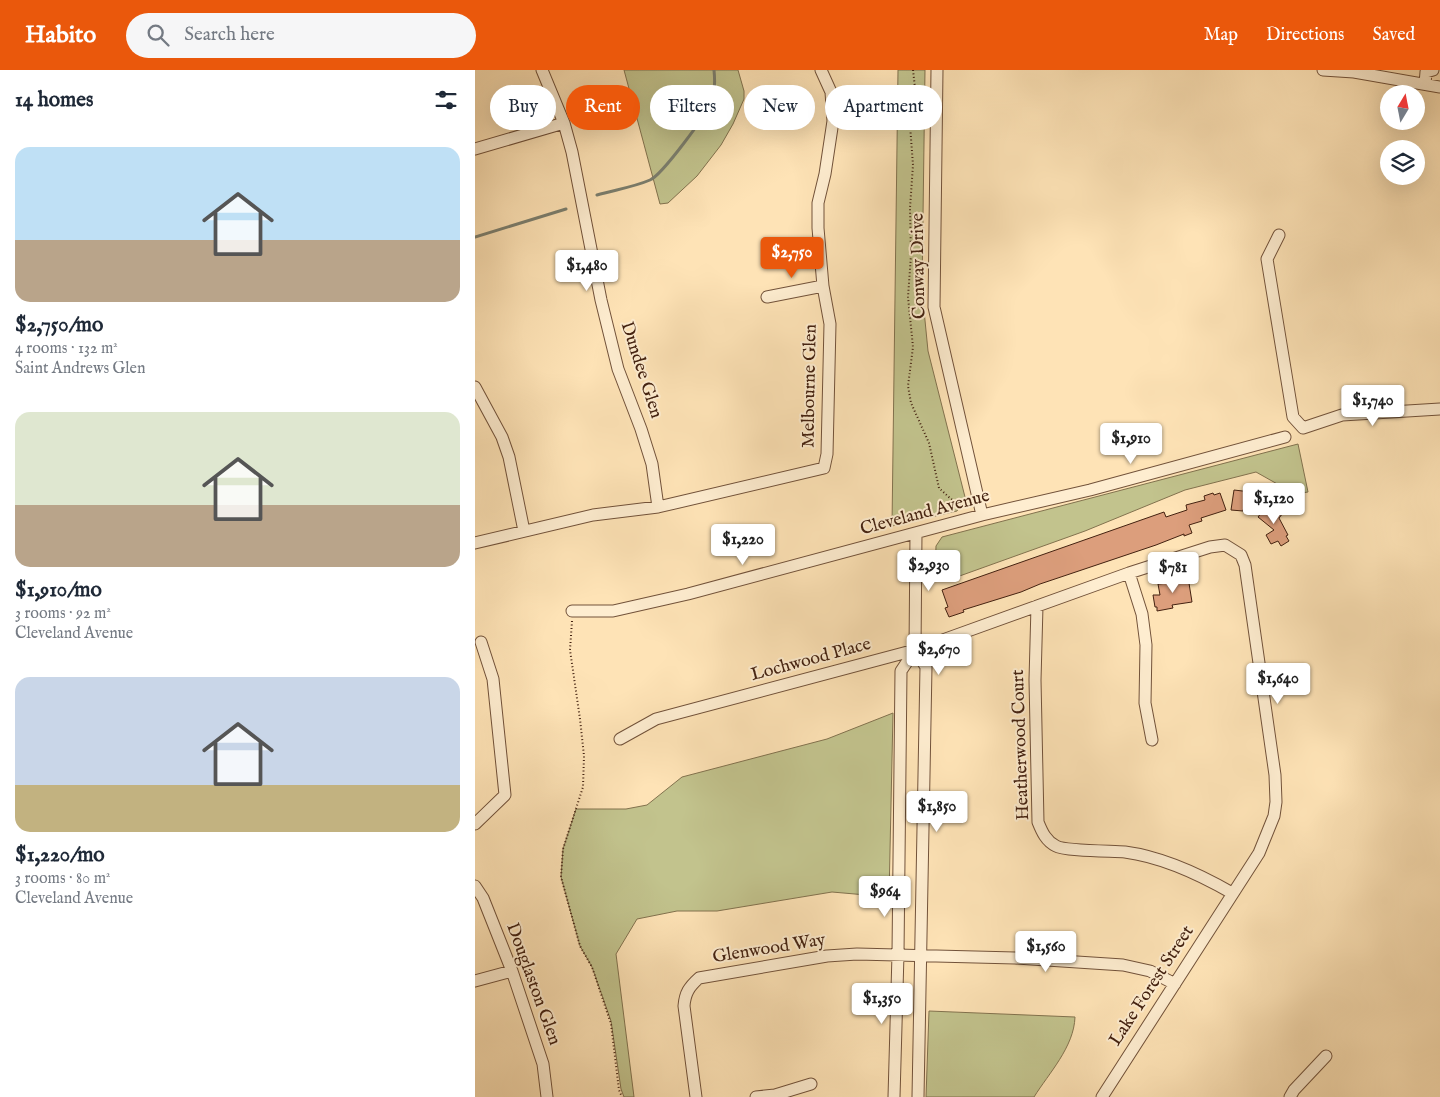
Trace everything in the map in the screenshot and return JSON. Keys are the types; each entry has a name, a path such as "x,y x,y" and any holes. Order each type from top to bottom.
{"street":[{"name":"Dundee Glen","path":"542,70 564,123 618,369 652,464 658,507"},
{"name":"Melbourne Glen","path":"475,544 524,530 593,515 658,507 824,468 827,454 830,324 823,286 818,228 818,203 825,174 833,121 831,92 821,70"},
{"name":"Conway Drive","path":"937,70 934,307 982,515"},
{"path":"1323,70 1354,72 1440,87"},
{"path":"1425,84 1426,72 1433,70"},
{"path":"475,149 564,123"},
{"path":"1279,235 1267,259 1293,417 1303,428 1342,415 1440,410"},
{"path":"767,297 823,286"},
{"path":"475,387 507,450 524,530"},
{"name":"Cleveland Avenue","path":"572,611 613,611 740,580 982,515 1090,490 1285,438"},
{"path":"894,1097 898,954 901,671 915,650 916,533"},
{"name":"Lochwood Place","path":"620,739 656,719 915,650 1129,573 1210,547 1225,545 1241,555 1245,565 1275,775 1277,802 1274,816 1259,853 1232,893"},
{"path":"1129,573 1142,614 1146,644 1145,703 1152,740"},
{"name":"Heatherwood Court","path":"1037,606 1035,680 1038,822 1043,835 1057,847 1126,852 1161,860 1212,882 1232,893"},
{"path":"475,824 505,795 493,680 481,642"},
{"path":"915,650 926,666 918,1097"},
{"name":"Douglaston Glen","path":"475,886 483,898 512,970 543,1064 547,1097"},
{"name":"Lake Forest Street","path":"1102,1097 1232,893"},
{"name":"Glenwood Way","path":"696,1097 684,1006 685,995 690,985 699,978 827,956 921,954 1123,965 1150,972 1175,984"},
{"path":"475,981 512,970"},
{"path":"1290,1097 1294,1090 1327,1056"},
{"path":"756,1097 775,1095 811,1084"}],"path":[{"path":"913,70 915,88 910,125 913,165 908,297 913,347 908,386 911,403 929,444 939,488 951,498 963,504"},
{"path":"572,611 570,650 584,756 583,787 563,849 561,877 580,946 592,967 611,1024 619,1090 622,1097"}],"green space":[{"path":"624,70 738,70 744,91 744,99 734,122 734,85 650,85 650,130 730,130 721,145 697,176 668,203 660,204 640,130 640,85 628,85"},
{"path":"898,70 925,70 925,85 898,85"},
{"path":"897,130 924,130 922,290 928,351 965,497 957,511 892,526"},
{"path":"1298,444 1308,492 1289,495 1288,490 1256,472 1185,490 1085,531 954,578 935,578 936,546 942,537"},
{"path":"893,713 889,897 832,892 717,911 677,911 637,919 616,954 634,1097 624,1097 621,1089 611,1021 592,967 580,946 561,877 563,849 576,809 626,809 647,805 682,777 827,739"},
{"path":"929,1011 1075,1017 1074,1028 1066,1049 1034,1097 926,1097"}],"building":[{"path":"1234,490 1251,492 1250,507 1244,506 1243,511 1231,510"},
{"path":"1213,493 1214,495 1220,493 1226,510 1201,518 1202,521 1189,525 1192,533 1184,536 1184,534 1021,592 963,610 964,612 949,617 945,608 948,607 942,590 1164,512 1166,517 1187,510 1186,505 1205,500 1204,496"},
{"path":"1270,502 1283,513 1279,518 1289,541 1281,546 1278,541 1271,544 1266,535 1274,530 1258,517"},
{"path":"1188,577 1192,602 1172,605 1173,608 1157,611 1153,595 1160,595 1158,584 1178,582 1177,578"}],"waterway":[{"path":"597,195 631,187 656,176 674,156 712,101 715,86 714,70"},
{"path":"475,237 566,209"}]}
